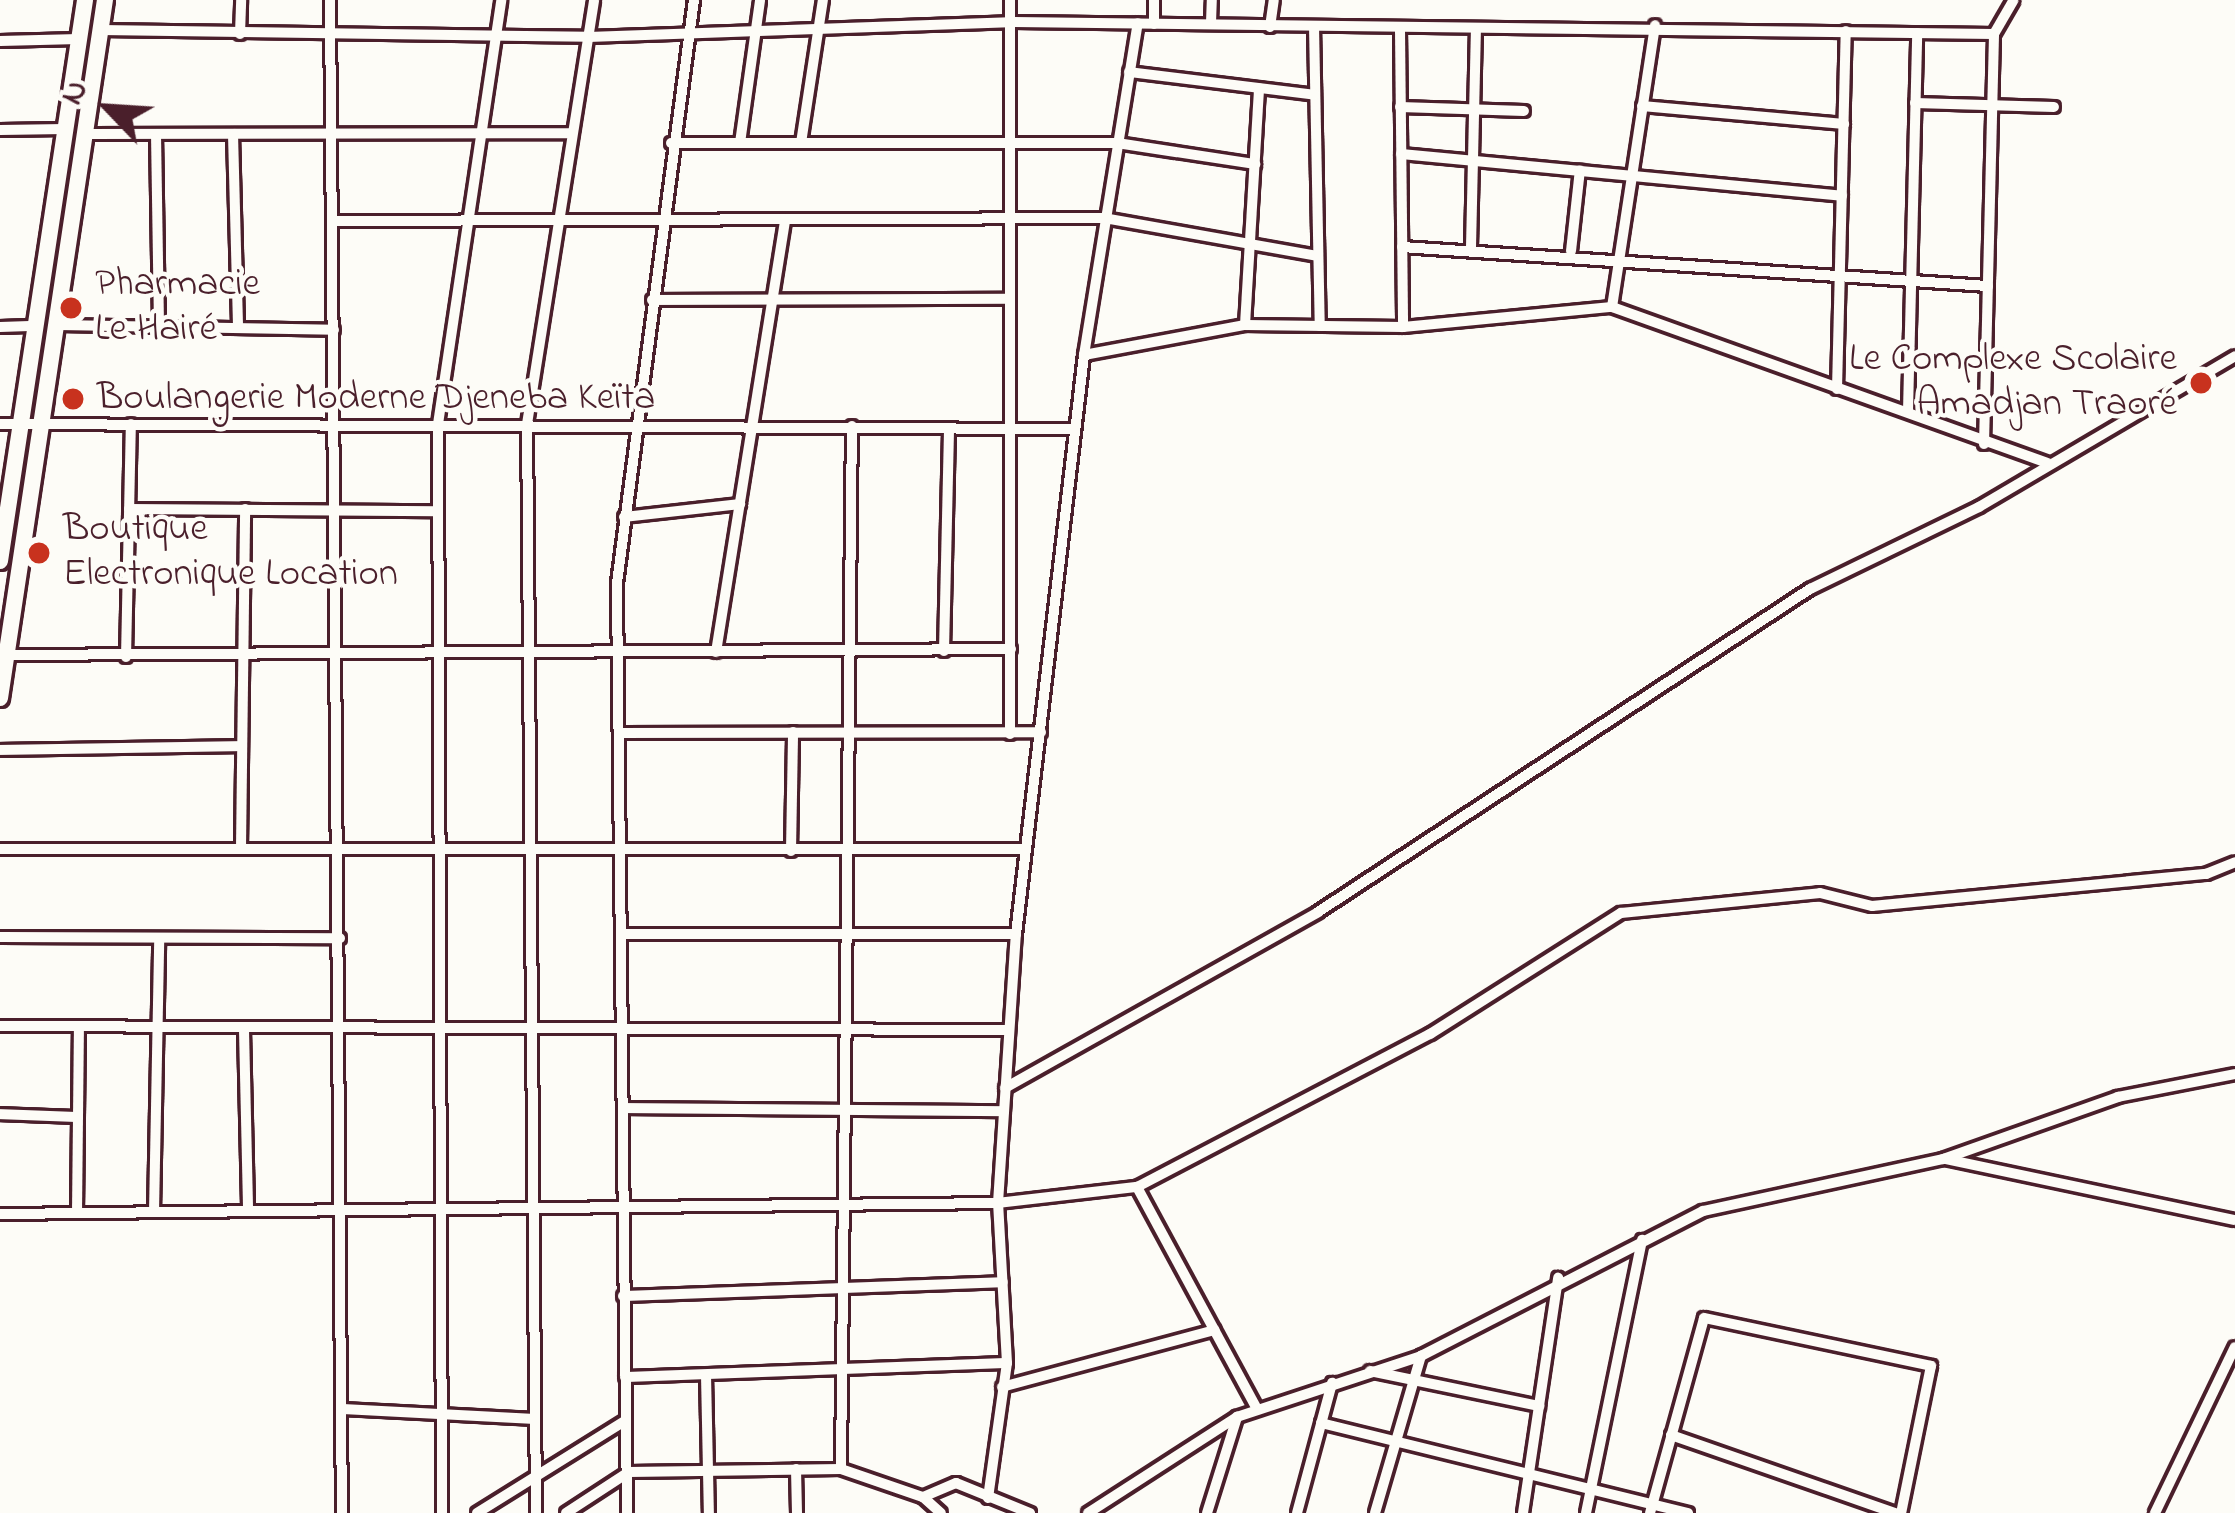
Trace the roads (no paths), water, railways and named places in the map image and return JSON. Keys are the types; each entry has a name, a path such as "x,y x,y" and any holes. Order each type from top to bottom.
{"main road":[{"path":"0,561 85,0"},
{"path":"0,698 105,0"}],"street":[{"path":"240,34 241,0"},
{"path":"330,0 342,1513"},
{"path":"442,1513 438,424 501,0"},
{"path":"536,1513 527,424 594,0"},
{"path":"627,1513 621,1207 626,850 615,650 624,517 671,143 694,0"},
{"path":"740,142 760,0"},
{"path":"801,143 823,0"},
{"path":"1010,0 1005,428 1010,734"},
{"path":"1154,0 1154,24"},
{"path":"1211,23 1212,0"},
{"path":"1270,27 1274,0"},
{"path":"1984,444 1994,34 2014,0"},
{"path":"101,30 330,37 588,37 1010,22 1400,30 1654,25 1994,34"},
{"path":"988,1498 1007,1363 998,1203 1016,934 1074,429 1138,23"},
{"path":"1612,307 1654,25"},
{"path":"1314,26 1320,326"},
{"path":"1400,30 1403,327"},
{"path":"1471,247 1476,30"},
{"path":"1837,389 1846,32"},
{"path":"1908,411 1917,33"},
{"path":"0,41 79,39"},
{"path":"1130,72 1316,95"},
{"path":"1245,325 1259,88"},
{"path":"1916,103 2054,107"},
{"path":"1642,106 1844,124"},
{"path":"1400,107 1524,111"},
{"path":"0,130 64,129"},
{"path":"87,134 571,133"},
{"path":"156,134 159,327"},
{"path":"233,134 238,328"},
{"path":"671,143 1117,142 1255,164"},
{"path":"1401,154 1842,196"},
{"path":"1571,251 1580,170"},
{"path":"332,221 1104,218 1318,256"},
{"path":"716,652 785,219"},
{"path":"1402,247 1571,251 1988,286"},
{"path":"652,300 1006,299"},
{"path":"1084,355 1245,325 1403,327 1612,307 2047,463"},
{"path":"58,325 334,330"},
{"path":"0,327 37,326"},
{"path":"1005,1088 1318,912 1810,589 1979,508 2047,463 2235,356"},
{"path":"0,424 1074,429"},
{"path":"126,657 131,424"},
{"path":"842,1469 852,427"},
{"path":"944,651 949,428"},
{"path":"624,517 740,504"},
{"path":"129,508 437,511"},
{"path":"241,848 245,509"},
{"path":"6,655 1011,649"},
{"path":"791,851 793,732"},
{"path":"623,733 1041,732"},
{"path":"0,749 242,746"},
{"path":"0,849 1026,849"},
{"path":"0,1214 998,1203 1137,1187 1430,1034 1621,913 1820,893 1872,906 2206,874 2235,862"},
{"path":"625,934 1016,934"},
{"path":"0,937 159,942 340,938"},
{"path":"154,1212 159,942"},
{"path":"0,1026 79,1030 1008,1030"},
{"path":"77,1213 79,1030"},
{"path":"244,1030 248,1210"},
{"path":"1088,1513 1237,1417 1421,1356 1558,1278 1764,1191 1943,1159 2118,1096 2235,1074"},
{"path":"624,1108 1004,1111"},
{"path":"0,1114 78,1117"},
{"path":"1943,1159 2235,1220"},
{"path":"1137,1187 1257,1409"},
{"path":"1586,1513 1642,1240"},
{"path":"1523,1513 1558,1278"},
{"path":"623,1296 1003,1282"},
{"path":"1651,1508 1704,1318 1931,1366 1898,1513 1672,1435"},
{"path":"1002,1387 1215,1330"},
{"path":"2156,1513 2235,1347"},
{"path":"1375,1513 1421,1356"},
{"path":"625,1377 1007,1363"},
{"path":"1367,1371 1539,1406"},
{"path":"706,1375 709,1513"},
{"path":"1297,1513 1332,1383"},
{"path":"343,1409 535,1419"},
{"path":"1207,1513 1237,1417"},
{"path":"477,1513 626,1421"},
{"path":"1321,1423 1591,1488 1651,1508 1688,1513"},
{"path":"566,1513 629,1472 708,1469 842,1469 923,1497 941,1513"},
{"path":"796,1469 796,1513"},
{"path":"923,1497 956,1483 1030,1513"}],"place":[{"name":"Pharmacie Le Hairé","path":"71,308"},
{"name":"Le Complexe Scolaire Amadjan Traoré","path":"2201,383"},
{"name":"Boulangerie Moderne Djeneba Keïta","path":"73,399"},
{"name":"Boutique Electronique Location","path":"39,553"}]}
